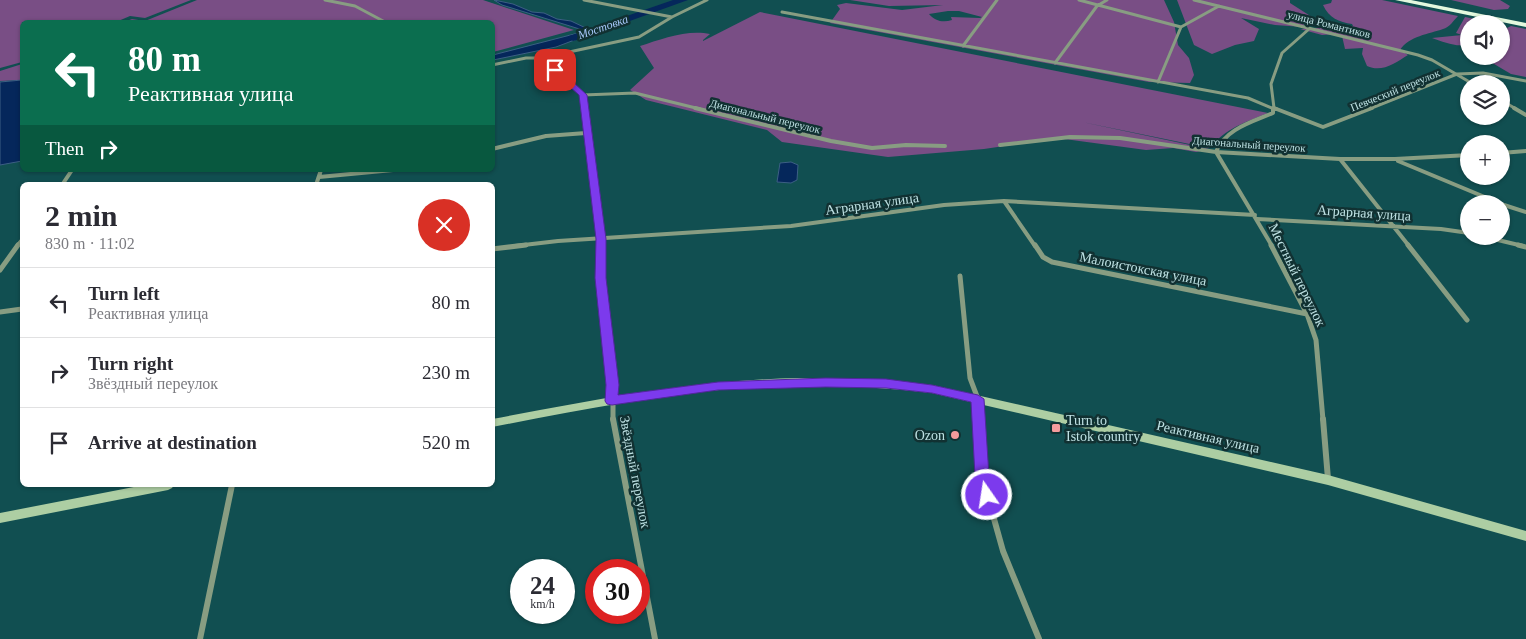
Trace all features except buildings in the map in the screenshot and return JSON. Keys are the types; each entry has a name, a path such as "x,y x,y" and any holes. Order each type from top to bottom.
{"highway":[{"path":"1399,0 1526,24"},
{"path":"1414,0 1526,24"}],"main road":[{"name":"Реактивная улица","path":"495,422 612,401 718,386 826,383 886,384 932,389 1328,480 1526,536"},
{"path":"0,518 158,487"}],"street":[{"path":"325,0 354,6 381,20"},
{"path":"584,0 672,17"},
{"path":"606,4 614,0"},
{"path":"495,64 526,58 541,58 639,37 672,17 707,0"},
{"path":"963,46 997,0"},
{"path":"1079,0 1181,27"},
{"path":"1055,64 1097,6 1106,0"},
{"name":"улица Романтиков","path":"1194,0 1418,54 1458,74"},
{"path":"1158,82 1181,27 1219,6"},
{"name":"Певческий переулок","path":"782,12 1055,64 1248,98 1317,125 1329,126 1458,74 1483,73 1526,81"},
{"path":"1216,152 1217,144 1225,138 1237,130 1273,113 1271,84 1282,53 1309,29"},
{"path":"541,58 583,95"},
{"name":"Диагональный переулок","path":"583,95 635,93 822,139 872,148 906,145 945,146"},
{"name":"Звёздный переулок","path":"583,95 586,134 601,239 601,278 613,385 612,413 655,639"},
{"path":"1510,105 1526,115"},
{"path":"495,148 546,136 586,134"},
{"name":"Диагональный переулок","path":"1000,146 1070,137 1120,138 1216,152 1340,159 1395,160 1460,156"},
{"name":"Местный переулок","path":"1216,152 1279,258 1307,314 1316,340 1328,480"},
{"path":"1510,153 1526,152"},
{"path":"1340,159 1467,320"},
{"path":"1395,160 1504,205 1526,212"},
{"path":"317,182 320,172"},
{"path":"319,177 372,172"},
{"name":"Аграрная улица","path":"495,249 558,242 792,226 944,205 1004,201 1460,232"},
{"name":"Малоистокская улица","path":"1004,201 1043,257 1052,262 1307,314"},
{"path":"0,270 20,243"},
{"path":"1510,243 1526,247"},
{"path":"960,276 970,378 978,399 982,476 1004,551 1040,639"},
{"path":"0,312 20,309"},
{"path":"200,639 232,487"}],"shaded area":[{"path":"0,0 191,0 145,18 130,16 121,20 20,20 20,63 0,68"},
{"path":"197,0 483,0 574,30 495,51 495,20 147,20"},
{"path":"850,0 1164,0 1174,22 1178,45 1189,58 1194,75 1190,83 1149,82 830,23 840,9 837,5 846,3 902,10 943,5 889,6","holes":["959,11 982,17 951,17 952,20 942,21 929,14"]},
{"path":"1177,0 1290,0 1290,3 1323,24 1305,22 1303,27 1275,25 1241,18 1259,29 1254,41 1235,45 1212,54 1194,45"},
{"path":"1332,0 1382,0 1458,16 1449,26 1420,36 1404,45 1400,50 1408,55 1383,68 1373,68 1367,66 1362,54 1363,48 1345,49 1342,36 1336,34 1322,35 1300,29 1353,26 1352,24 1335,19 1328,13 1323,5 1331,3"},
{"path":"1451,0 1500,0 1510,6 1508,9 1494,10"},
{"path":"760,12 1268,113 1229,131 1209,148 1082,122 1209,149 1196,152 1173,148 1146,150 1057,138 984,149 888,157 782,142 767,130 646,100 630,90 654,68 640,46 684,34 710,34 703,41"},
{"path":"1460,26 1460,34 1456,33"},
{"path":"1510,26 1526,29 1526,77 1511,74 1496,65 1510,65"},
{"path":"1460,35 1460,45 1450,44 1432,38"},
{"path":"20,65 20,80 0,81 0,71"}],"water":[{"path":"494,0 513,4 532,12 544,13 557,19 571,21 590,30 595,30 593,33 556,47 495,60 495,54 586,31 502,5"},
{"path":"20,80 20,161 0,165 0,82"},
{"path":"791,162 798,165 797,180 791,183 777,182 780,163"}],"waterway":[{"name":"Мостовка","path":"573,38 683,0"}],"place":[{"name":"Turn to Istok country","path":"1056,428"},
{"name":"Ozon","path":"955,435"}],"route":[{"path":"555,70 583,95 586,134 601,239 601,278 613,385 612,401 718,386 826,383 886,384 932,389 978,399 982,476 987,495"}]}
